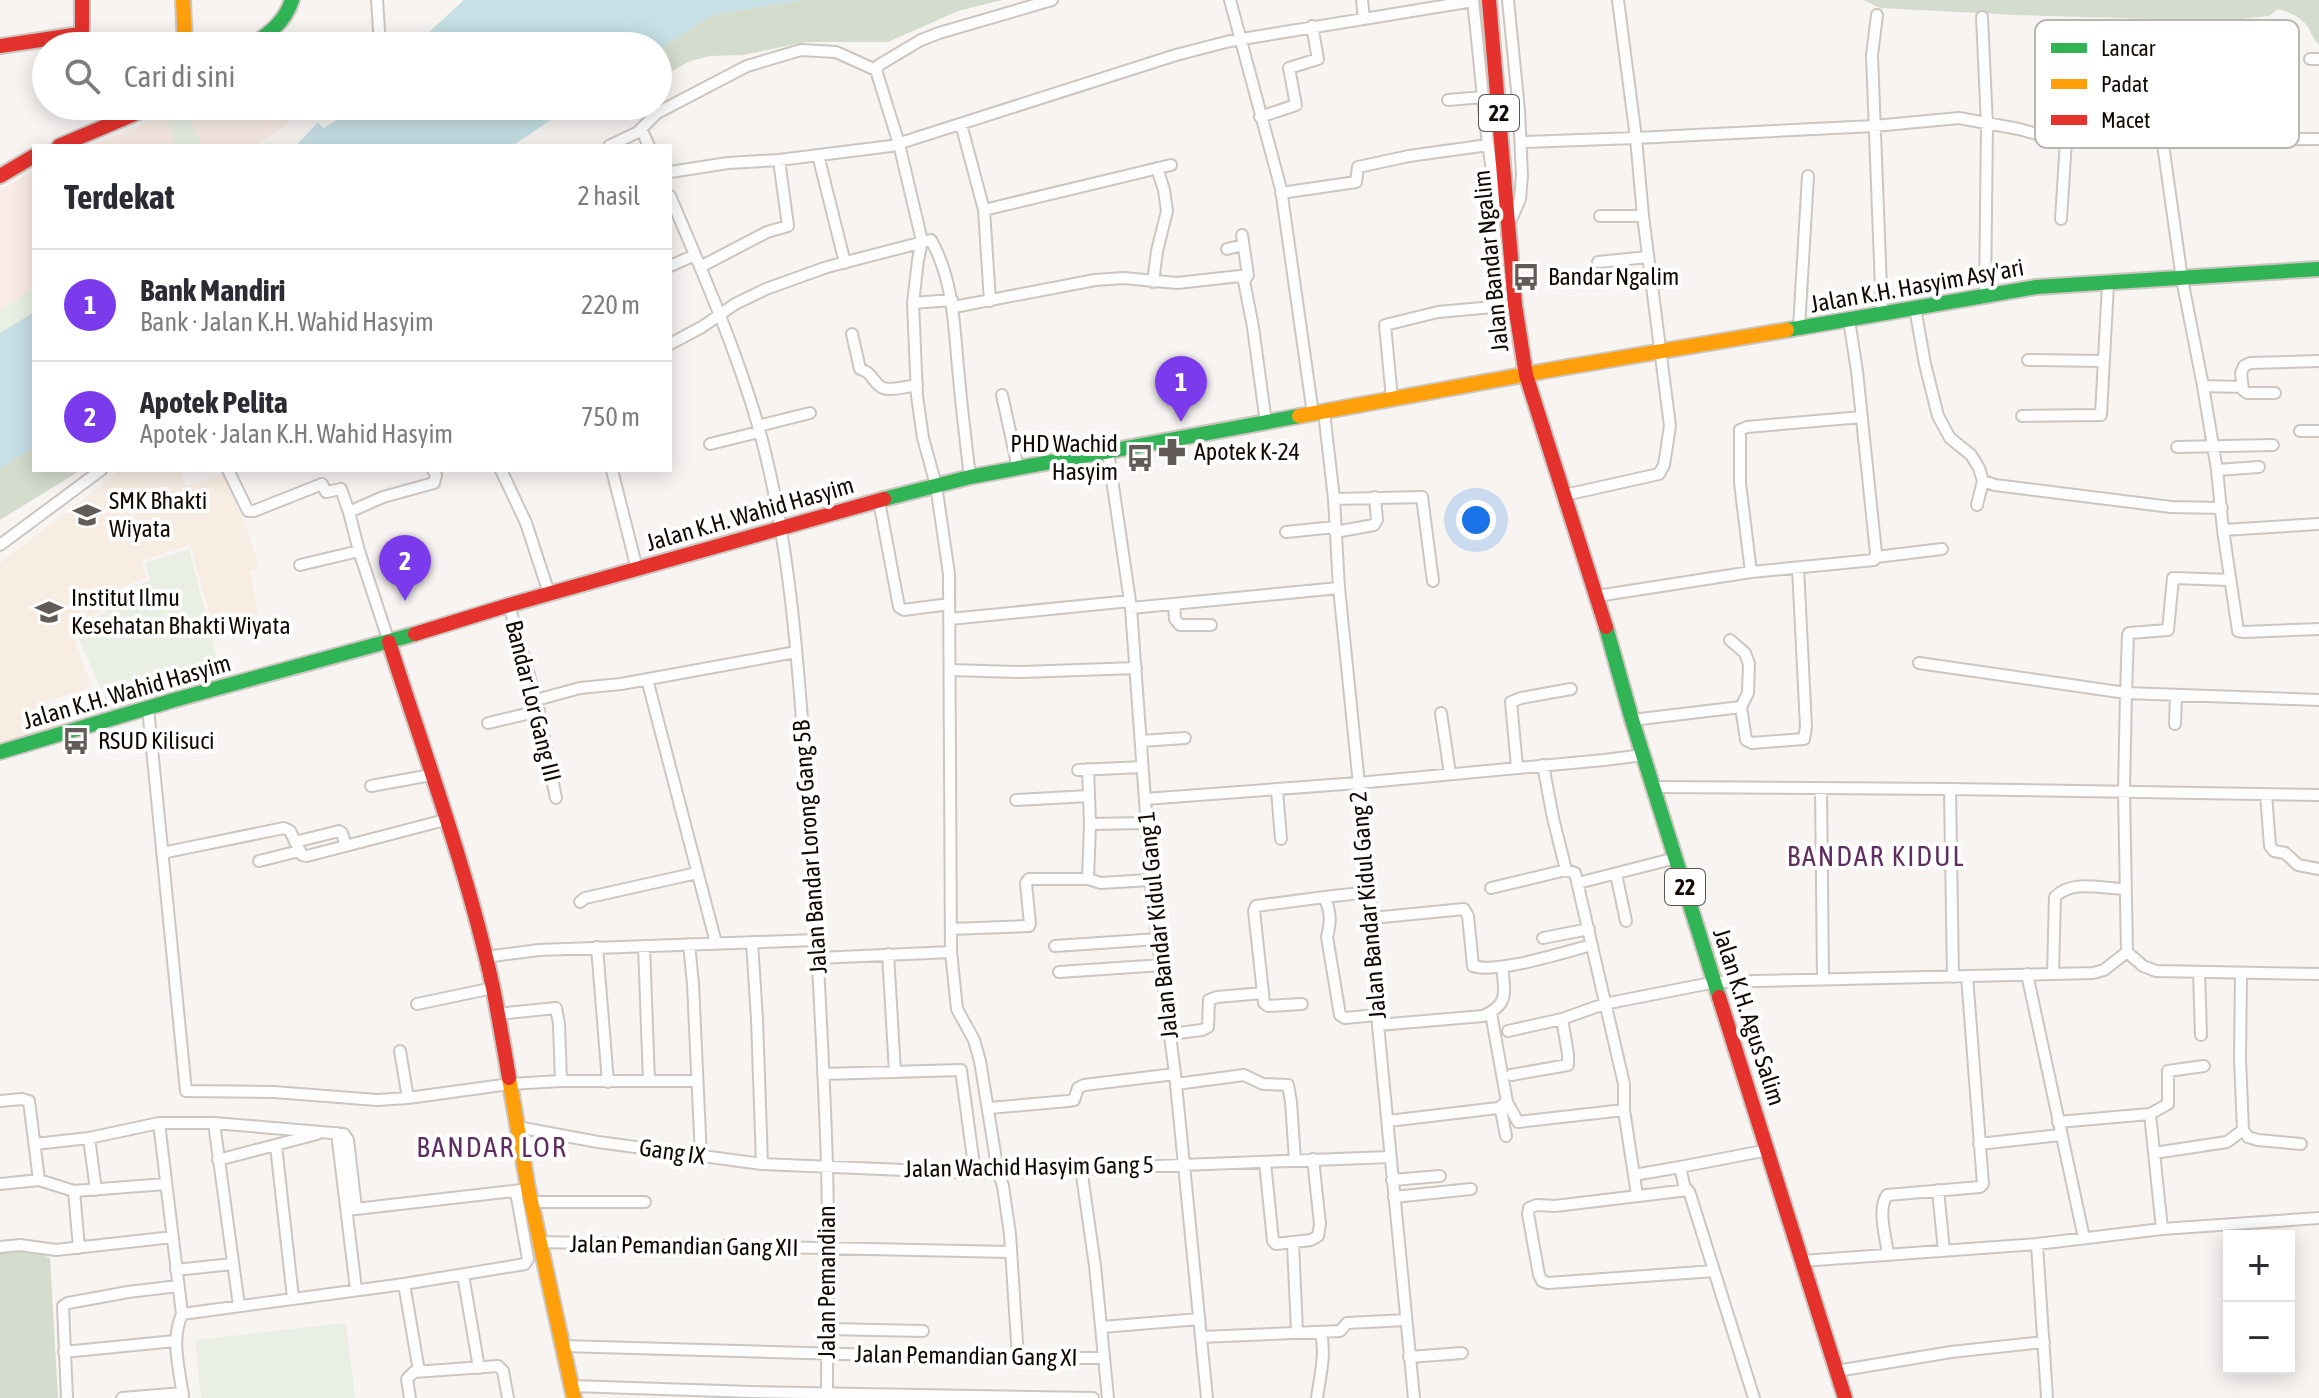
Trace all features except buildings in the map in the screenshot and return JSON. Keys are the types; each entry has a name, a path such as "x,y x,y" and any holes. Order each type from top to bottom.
{"main road":[{"path":"81,32 82,0"},
{"path":"183,0 184,32"},
{"path":"270,32 286,16 292,0"},
{"name":"Jalan Bandar Ngalim","path":"1489,0 1515,305 1526,375"},
{"path":"0,46 32,41"},
{"path":"64,144 120,120"},
{"path":"0,176 32,157"},
{"name":"Jalan K.H. Hasyim Asy'ari","path":"1526,375 2036,287 2319,269"},
{"name":"Jalan K.H. Wahid Hasyim","path":"0,752 936,485 1526,375"},
{"name":"Jalan K.H. Agus Salim","path":"1526,375 1845,1398"},
{"path":"389,642 493,988 525,1194 540,1242 573,1392"}],"street":[{"path":"377,0 379,32"},
{"path":"876,70 879,65 921,40 1052,0"},
{"name":"Jalan Bandar Kidul Gang 2","path":"1230,0 1281,193 1334,499 1339,588 1370,892 1377,1020 1414,1398"},
{"path":"1362,0 1364,18"},
{"path":"672,172 899,144 1176,55 1239,39 1364,18 1425,4 1473,0 1488,145 1497,201 1509,225"},
{"path":"1508,0 1521,142 1522,190 1509,225"},
{"path":"1565,495 1659,474 1670,426 1618,0"},
{"path":"1877,15 1872,55 1882,314"},
{"path":"1982,17 1987,125 1985,296"},
{"path":"1260,117 1296,105 1289,68 1318,59 1312,26"},
{"path":"672,105 747,66 801,50 836,52 876,70 899,144 922,241 913,303 917,385 923,438 936,485 946,548 950,619 951,952 957,1009 977,1050 1003,1186 1018,1358"},
{"path":"1448,100 1483,97"},
{"path":"1521,142 1874,126 1959,118 2035,133"},
{"path":"613,144 638,132 650,120"},
{"path":"961,124 984,210 990,301"},
{"path":"638,132 643,133 648,144"},
{"path":"1281,193 1356,182 1358,167 1488,145"},
{"path":"2061,219 2065,148"},
{"path":"2163,148 2182,279 2217,470 2230,580 2240,632 2319,629"},
{"path":"818,155 845,263"},
{"path":"700,267 767,232 788,226 779,160"},
{"path":"984,210 1171,165"},
{"path":"1153,282 1167,211 1157,168"},
{"path":"1799,328 1808,176"},
{"name":"Jalan Bandar Lorong Gang 5B","path":"672,201 721,312 759,429 780,528 805,756 827,1166"},
{"path":"1600,216 1643,216"},
{"path":"672,343 702,327 721,312 766,289 827,267 931,240 953,304 970,477"},
{"path":"1227,249 1243,240 1248,275 1244,281"},
{"path":"672,265 695,255"},
{"path":"1598,262 1648,257"},
{"path":"913,303 990,301 1095,280 1123,278 1177,283 1240,276 1244,281 1253,327 1266,423"},
{"path":"2022,416 2101,415 2108,284"},
{"path":"1392,399 1385,325 1438,312 1515,305"},
{"path":"1915,308 1938,416 1950,438 1971,455 1979,468 1983,481 1977,505"},
{"path":"1849,320 1876,557"},
{"path":"852,334 860,369 870,372 881,387 917,385"},
{"path":"2028,360 2103,361"},
{"path":"2275,393 2247,393 2242,387 2242,369 2250,363 2319,361"},
{"path":"2203,386 2242,387"},
{"path":"1002,395 1018,468"},
{"path":"710,444 810,413"},
{"path":"1751,572 1740,483 1740,430 1862,417"},
{"path":"2300,431 2319,431"},
{"path":"2177,447 2273,445"},
{"name":"Jalan Bandar Kidul Gang 1","path":"1108,452 1130,604 1150,880 1175,1079 1207,1398"},
{"path":"2217,470 2259,467"},
{"path":"0,545 98,472"},
{"path":"229,472 248,511 322,484 326,492 341,489 389,642"},
{"path":"349,512 383,497 434,483 434,472"},
{"path":"502,472 526,523 549,593"},
{"path":"613,472 637,569"},
{"path":"1983,481 2171,507 2222,508"},
{"path":"1334,499 1418,496 1423,499 1433,581"},
{"path":"1286,532 1374,525 1377,520 1375,497"},
{"path":"879,501 899,607 904,610 949,604"},
{"path":"2223,530 2319,524"},
{"path":"1597,596 1751,572 1868,561 1876,557 1942,549"},
{"path":"300,565 359,551"},
{"path":"1730,640 1745,653 1749,664 1748,693 1741,707 1748,742 1802,740 1806,737 1798,568"},
{"path":"1508,1031 1562,1019 1604,1004 1716,982 2053,974 2098,972 2113,965 2127,952 2124,791 2128,635 2168,630 2173,578 2230,580"},
{"path":"950,619 1130,604 1174,604 1339,588"},
{"path":"1174,604 1175,619 1180,625 1211,625"},
{"name":"Bandar Lor Gang III","path":"509,605 537,706 556,798"},
{"path":"488,723 580,688 796,652"},
{"path":"1919,663 2126,693 2319,700"},
{"path":"950,670 1022,672 1136,668"},
{"path":"647,679 716,943"},
{"path":"1517,767 1511,702 1571,689"},
{"path":"2175,724 2176,695"},
{"path":"1632,720 1741,707"},
{"path":"148,708 186,1091 274,1092 377,1100 510,1084 697,1081"},
{"path":"1441,713 1450,774"},
{"path":"1141,741 1185,738"},
{"path":"1145,799 1358,783 1644,755"},
{"path":"1543,765 1566,870"},
{"path":"1088,879 1089,796 1083,770 1142,767"},
{"path":"371,786 431,775"},
{"path":"1653,787 2319,795"},
{"path":"1821,789 1823,979"},
{"path":"1950,789 1953,977"},
{"path":"1277,790 1281,839"},
{"path":"2266,794 2270,846 2274,851 2285,853 2298,865 2319,869"},
{"path":"1016,800 1089,796"},
{"path":"162,853 284,828 290,831 302,855 307,856 445,820"},
{"path":"1090,824 1145,823"},
{"path":"259,861 339,831 346,846"},
{"path":"1578,883 1676,858"},
{"path":"1491,888 1566,870 1575,873 1624,1084 1624,1110 1637,1195"},
{"path":"580,902 585,898 697,873"},
{"path":"1616,874 1626,921"},
{"path":"951,929 1029,926 1028,880 1088,879 1101,883 1150,880"},
{"path":"2053,974 2055,897 2062,889 2076,885 2126,889"},
{"path":"1302,1004 1268,1006 1264,1003 1254,911 1256,906 1370,892"},
{"path":"1325,897 1331,925 1327,937 1340,1015 1345,1018 1377,1020 1483,1016 1497,1010 1503,1001 1502,967"},
{"path":"1372,918 1464,909 1468,916 1473,966 1483,968 1502,967 1592,945"},
{"path":"1543,938 1589,929"},
{"path":"1055,946 1158,939"},
{"path":"485,957 597,947 816,940"},
{"path":"752,942 762,1164"},
{"path":"689,944 701,1157"},
{"path":"644,946 649,1081"},
{"path":"597,947 608,1082"},
{"path":"818,958 951,952"},
{"path":"2127,952 2149,970 2319,974"},
{"path":"888,954 895,1072"},
{"path":"1059,972 1162,965"},
{"path":"2199,972 2201,1035"},
{"path":"2027,974 2084,1238"},
{"path":"2241,974 2243,1130 2248,1137 2258,1140 2301,1144"},
{"path":"1888,1255 1883,1212 1887,1195 1980,1187 1983,1184 1967,976"},
{"path":"417,1004 493,988"},
{"path":"1170,1034 1208,1027 1209,1000 1263,993"},
{"path":"497,1014 556,1008 561,1081"},
{"path":"1491,1013 1506,1136"},
{"path":"1511,1075 1568,1065 1562,1019"},
{"path":"400,1051 408,1098"},
{"path":"2058,1122 2150,1114 2168,1104 2168,1071 2204,1066"},
{"path":"823,1074 961,1070 975,1173"},
{"path":"989,1108 1074,1100 1078,1088 1084,1085 1244,1075 1263,1084 1288,1085 1295,1160"},
{"path":"0,1101 29,1101 39,1180"},
{"path":"1503,1105 1518,1122 1624,1110"},
{"path":"1388,1121 1503,1105"},
{"path":"2150,1114 2162,1229"},
{"path":"35,1144 89,1138 159,1123 214,1123 344,1134 348,1140 356,1289"},
{"path":"122,1398 183,1396 175,1341 182,1314 159,1123"},
{"path":"214,1123 239,1306"},
{"name":"Gang IX","path":"517,1127 701,1157 762,1164 827,1166"},
{"path":"2154,1153 2227,1142 2243,1130"},
{"path":"218,1160 325,1132"},
{"path":"1979,1144 2060,1135"},
{"path":"89,1138 96,1190"},
{"path":"276,1146 293,1298"},
{"path":"1634,1175 1768,1150"},
{"name":"Jalan Wachid Hasyim Gang 5","path":"827,1166 975,1173 1390,1157"},
{"path":"1265,1162 1273,1241 1276,1244 1293,1243 1318,1236 1320,1224 1313,1159"},
{"name":"Jalan Pemandian","path":"827,1166 827,1396"},
{"path":"1680,1167 1754,1398"},
{"path":"1081,1168 1108,1398"},
{"path":"1392,1180 1440,1176"},
{"path":"0,1184 39,1180 74,1191 166,1184"},
{"path":"1394,1197 1471,1189"},
{"path":"1685,1189 1529,1208 1542,1281 1591,1281 1714,1271"},
{"path":"1938,1190 1944,1251"},
{"path":"74,1191 79,1248"},
{"path":"352,1209 525,1194 645,1202"},
{"path":"182,1314 404,1284 527,1263 525,1194"},
{"path":"1802,1261 2037,1244 2162,1229 2319,1218"},
{"path":"0,1247 29,1246 56,1250 173,1237"},
{"name":"Jalan Pemandian Gang XII","path":"540,1242 1010,1252"},
{"path":"1293,1243 1297,1332"},
{"path":"2037,1244 2047,1398"},
{"path":"176,1270 232,1264"},
{"path":"463,1275 479,1368"},
{"path":"404,1284 419,1371"},
{"path":"67,1398 62,1308 68,1303 178,1286"},
{"path":"1102,1327 1199,1319"},
{"path":"1201,1337 1321,1333 1340,1331 1347,1323 1406,1320"},
{"path":"828,1329 923,1331"},
{"path":"1317,1398 1324,1357 1321,1333"},
{"path":"64,1352 175,1341"},
{"path":"1837,1371 1951,1352 2044,1342"},
{"name":"Jalan Pemandian Gang XI","path":"563,1346 1104,1358"},
{"path":"1409,1357 1462,1353"},
{"path":"410,1398 407,1379 411,1373 498,1366 508,1398"},
{"path":"573,1392 1093,1398"}],"shaded area":[{"path":"151,120 290,122 257,144 94,144"},
{"path":"166,120 190,120 201,144 175,144"},
{"path":"32,171 32,289 0,310 0,191"},
{"path":"32,289 32,313 0,333 0,310"},
{"name":"Institut Ilmu Kesehatan Bhakti Wiyata","path":"118,472 180,472 186,486 223,474 250,537 259,568 250,571 258,614 213,625 190,545 141,561 146,577 99,597 104,610 68,625 92,687 47,701 57,734 0,750 0,563"},
{"path":"189,549 224,687 113,716 73,625 107,612 102,600 151,580 145,563"},
{"path":"346,1323 355,1398 201,1398 195,1340"}],"green space":[{"path":"801,0 1002,0 958,11 888,42 806,42 743,55 710,56 690,61 672,71 672,41 713,15"},
{"path":"1863,0 2319,0 2319,45 2302,20 2278,9 2269,16 2187,20 1880,8"},
{"path":"32,448 32,472 78,472 0,520 0,469"},
{"path":"33,1251 50,1258 58,1398 0,1398 0,1253"}],"water":[{"path":"464,0 801,0 713,15 672,41 672,32 429,32"},
{"path":"337,120 550,120 515,144 298,144 318,122 323,128"},
{"path":"32,313 32,448 0,469 0,333"}],"traffic: fast":[{"path":"270,32 285,15 292,0"},
{"path":"1787,330 2036,287 2319,269"},
{"path":"884,499 970,477 1299,416"},
{"path":"1606,627 1719,997"},
{"path":"0,752 174,700 415,634"}],"traffic: slow":[{"path":"183,0 184,32"},
{"path":"1299,416 1787,330"},
{"path":"509,1078 528,1188 574,1398"}],"traffic: jam":[{"path":"81,32 82,0"},
{"path":"1489,0 1515,305 1526,375 1606,627"},
{"path":"0,46 32,41"},
{"path":"64,144 120,120"},
{"path":"0,176 32,157"},
{"path":"415,634 884,499"},
{"path":"389,642 483,944 509,1078"},
{"path":"1719,997 1845,1398"}],"place":[{"name":"Bandar Ngalim","path":"1526,277"},
{"name":"Bank Mandiri","path":"1181,422"},
{"name":"Apotek K-24","path":"1172,452"},
{"name":"PHD Wachid Hasyim","path":"1140,458"},
{"name":"SMK Bhakti Wiyata","path":"87,515"},
{"name":"Apotek Pelita","path":"405,601"},
{"name":"Institut Ilmu Kesehatan Bhakti Wiyata","path":"49,612"},
{"name":"RSUD Kilisuci","path":"76,741"}],"district":[{"name":"BANDAR KIDUL","path":"1876,856"},
{"name":"BANDAR LOR","path":"492,1147"}]}
